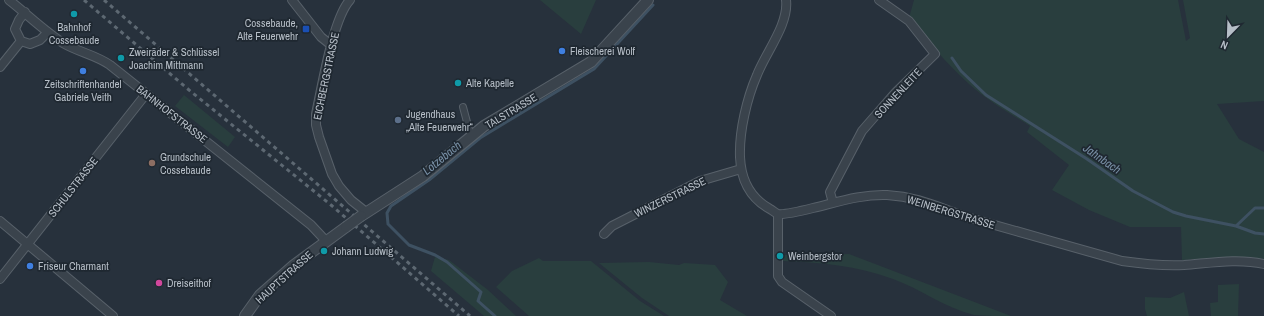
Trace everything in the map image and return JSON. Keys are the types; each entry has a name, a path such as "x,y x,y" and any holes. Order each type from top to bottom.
{"street":[{"name":"BAHNHOFSTRASSE","path":"9,0 61,42 72,49 105,62 311,225 326,241"},
{"path":"292,0 321,38 332,46"},
{"name":"EICHBERGSTRASSE","path":"350,0 340,14 316,114 316,125 332,174 339,186 363,214"},
{"name":"TALSTRASSE","path":"326,241 363,214 423,176 484,126 574,74 591,62 648,0"},
{"path":"786,0 787,6 781,28 765,56 749,95 742,135 740,155 741,169 747,187 756,199 778,214 778,276 782,282 831,316"},
{"name":"SONNENLEITE","path":"833,203 830,192 862,131 896,92 935,54 909,21 879,0"},
{"path":"25,12 19,20 15,30 21,41 30,44 40,40 48,32"},
{"path":"0,67 21,41"},
{"name":"SCHULSTRASSE","path":"0,279 146,94"},
{"path":"463,107 470,137"},
{"name":"WINZERSTRASSE","path":"604,234 612,226 700,181 741,169"},
{"name":"WEINBERGSTRASSE","path":"778,214 800,212 872,195 916,199 976,220 1122,261 1163,265 1246,262 1264,264"},
{"path":"0,221 113,316"},
{"name":"HAUPTSTRASSE","path":"245,316 260,295 294,265 326,241"}],"green space":[{"path":"540,0 596,0 581,34"},
{"path":"914,0 1178,0 1186,41 1190,38 1183,0 1264,0 1264,101 1217,104 1239,139 1264,152 1264,259 1247,257 1182,260 1181,227 1130,227 1089,210 1052,190 1069,165 1027,132 1030,126 983,95 969,84 945,60 909,18"},
{"path":"184,95 235,137 228,147 175,106"},
{"path":"849,254 1011,316 974,315 963,312 903,283 866,271 810,262 782,261 782,255"},
{"path":"435,257 449,260 488,290 516,316 484,316 431,271"},
{"path":"539,258 543,261 591,261 640,301 664,316 529,316 496,287 512,271"},
{"path":"649,262 679,265 684,263 715,265 728,282 720,300 747,316 669,316 642,298 599,263"},
{"path":"1239,284 1238,316 1211,316 1210,303 1218,302 1218,285"},
{"path":"1184,292 1189,316 1147,316 1145,309 1145,297 1170,298"}],"waterway":[{"name":"Lotzebach","path":"495,316 478,301 481,292 447,262 435,255 409,245 388,224 387,213 391,206 429,180 480,138 594,69 653,5"},
{"name":"Jahnbach","path":"952,58 961,71 986,95 1087,159 1133,191 1173,212 1264,234"},
{"path":"1236,226 1255,208 1264,208"}],"railway":[{"path":"84,0 189,90 331,205 459,316"},
{"path":"104,0 470,316"}],"place":[{"name":"Bahnhof Cossebaude","path":"74,14"},
{"name":"Cossebaude, Alte Feuerwehr","path":"306,29"},
{"name":"Fleischerei Wolf","path":"562,51"},
{"name":"Zweiräder & Schlüssel Joachim Mittmann","path":"121,58"},
{"name":"Zeitschriftenhandel Gabriele Veith","path":"83,71"},
{"name":"Alte Kapelle","path":"458,83"},
{"name":"Jugendhaus „Alte Feuerwehr“","path":"398,120"},
{"name":"Grundschule Cossebaude","path":"152,163"},
{"name":"Johann Ludwig","path":"324,251"},
{"name":"Weinbergstor","path":"780,256"},
{"name":"Friseur Charmant","path":"30,266"},
{"name":"Dreiseithof","path":"159,283"}]}
